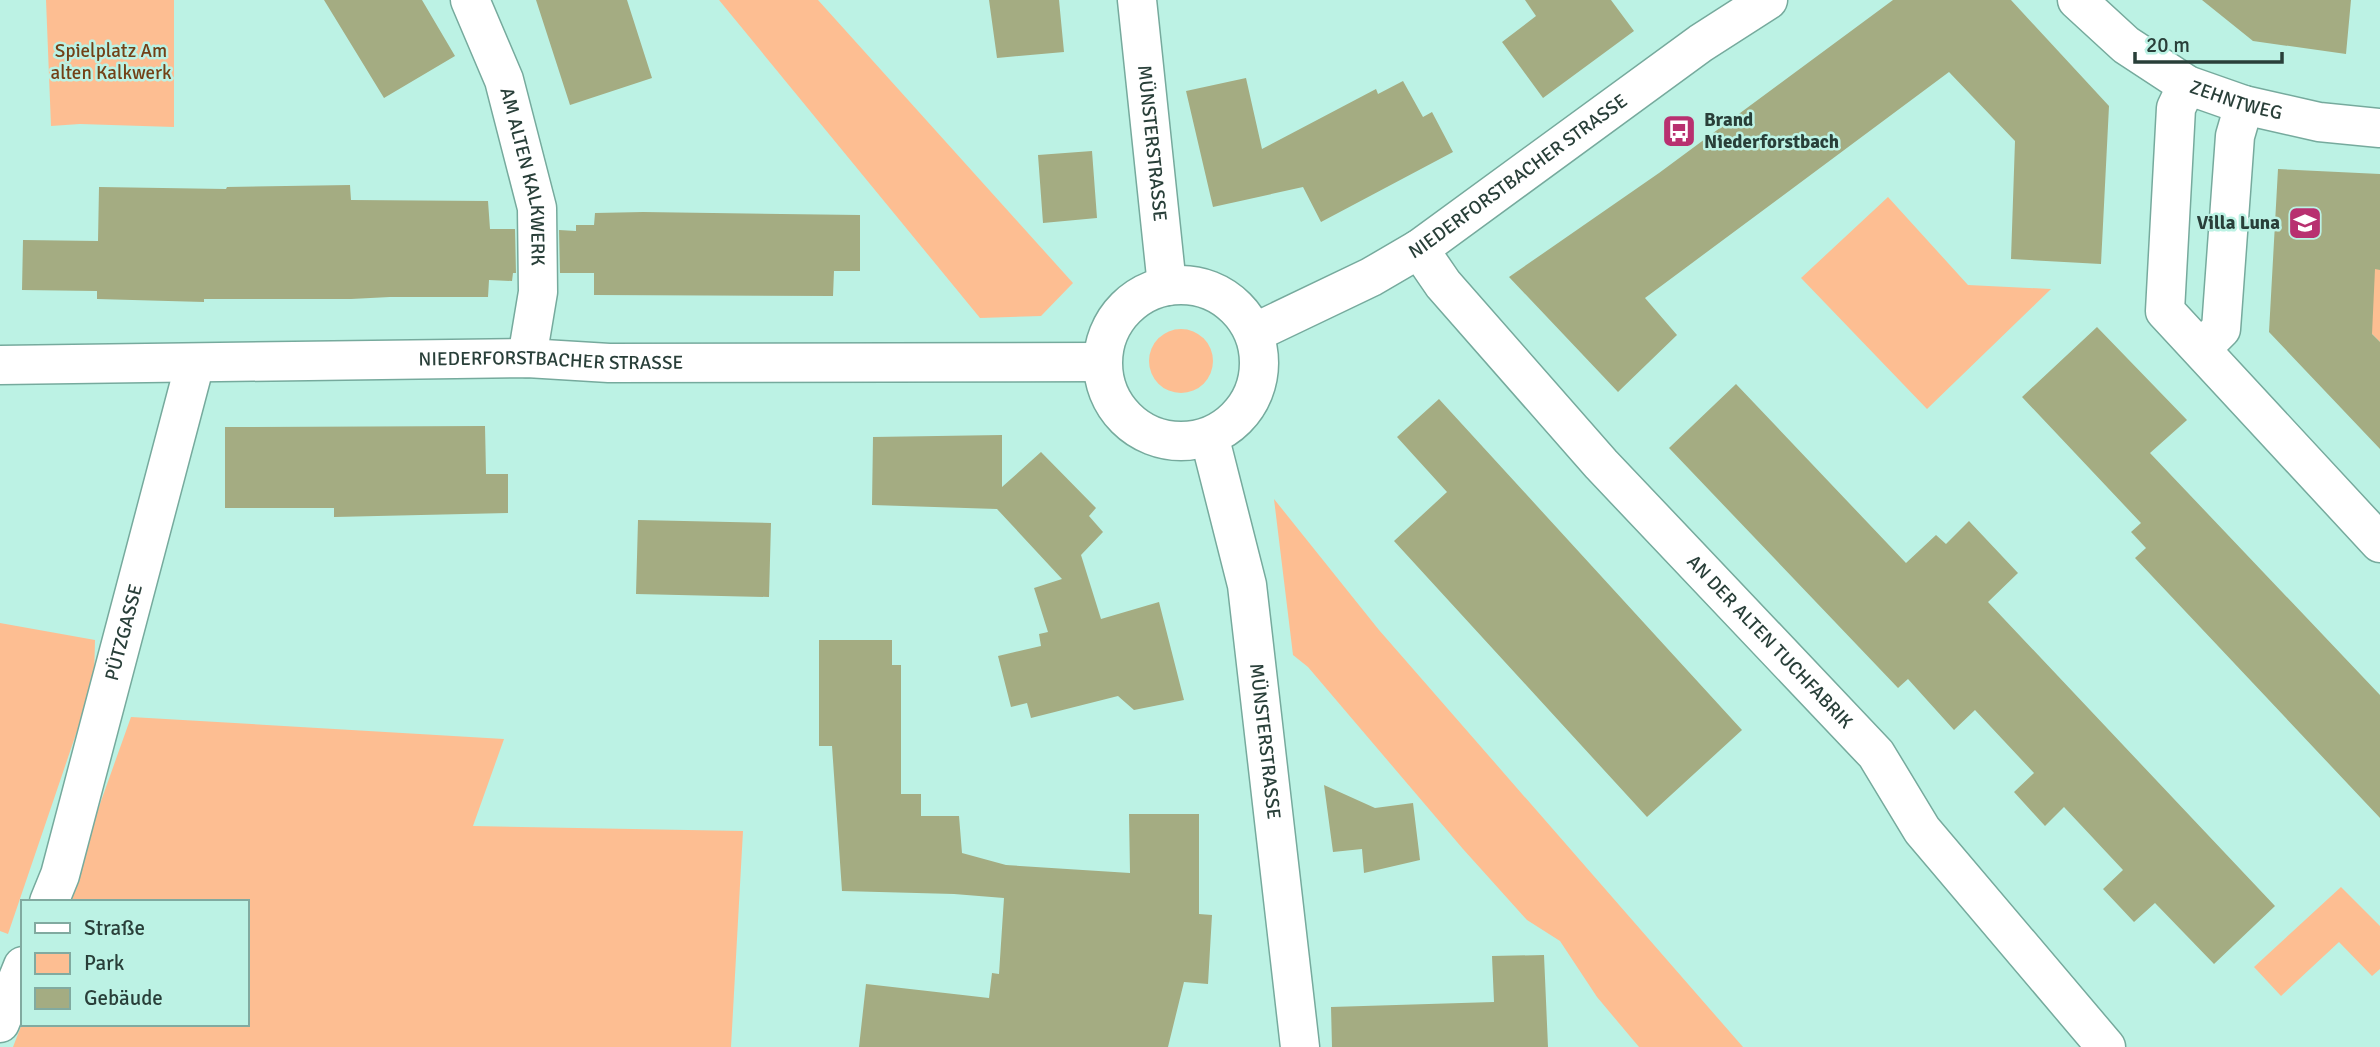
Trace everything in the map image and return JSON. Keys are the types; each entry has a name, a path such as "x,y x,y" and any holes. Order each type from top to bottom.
{"street":[{"name":"AM ALTEN KALKWERK","path":"470,0 504,80 537,208 538,292 527,358"},
{"name":"MÜNSTERSTRASSE","path":"1137,0 1167,286"},
{"name":"NIEDERFORSTBACHER STRASSE","path":"1254,332 1371,277 1419,249 1701,43 1768,0"},
{"name":"ZEHNTWEG","path":"2077,0 2126,45 2187,85 2244,105 2319,122 2380,128"},
{"path":"2187,85 2176,108 2165,311 2380,543"},
{"path":"2201,349 2221,329 2235,136 2244,105"},
{"name":"AN DER ALTEN TUCHFABRIK","path":"1419,249 1443,284 1601,464 1876,754 1922,830 2106,1047"},
{"path":"1167,286 1194,286 1219,293 1240,310 1254,332 1261,364 1254,395 1234,422 1210,439 1180,443 1156,438 1132,424 1109,396 1101,362 1106,334 1121,311 1141,296 1167,286"},
{"name":"NIEDERFORSTBACHER STRASSE","path":"0,365 527,358 609,363 1101,362"},
{"name":"PÜTZGASSE","path":"50,900 60,875 195,363"},
{"name":"MÜNSTERSTRASSE","path":"1210,439 1247,585 1300,1047"},
{"path":"0,1023 21,972"}],"green space":[{"name":"Spielplatz Am alten Kalkwerk","path":"46,0 174,0 174,127 80,124 51,126"},
{"path":"719,0 818,0 1073,283 1041,316 980,318"},
{"path":"1888,197 1968,285 2051,289 1927,409 1801,278"},
{"path":"2358,268 2380,269 2380,342 2372,334"},
{"path":"1181,329 1193,331 1204,338 1211,349 1211,373 1204,384 1193,391 1181,393 1169,391 1158,384 1151,373 1149,361 1151,349 1158,338 1169,331"},
{"path":"1274,499 1379,630 1743,1047 1639,1047 1597,997 1560,941 1527,920 1308,667 1293,655"},
{"path":"0,623 95,640 94,681 8,934 0,931"},
{"path":"131,717 504,739 473,826 743,831 731,1047 13,1047 21,1026 248,1026 248,900 66,900"},
{"path":"2341,887 2380,926 2380,969 2372,976 2339,942 2281,996 2254,967"}],"building":[{"path":"324,0 422,0 455,56 384,98"},
{"path":"536,0 627,0 652,78 570,105"},
{"path":"989,0 1059,0 1064,52 997,58"},
{"path":"1525,0 1611,0 1634,31 1543,98 1502,42 1536,16"},
{"path":"1893,0 2011,0 2109,106 2101,264 2011,259 2015,141 1949,72 1645,298 1677,335 1618,392 1509,277 1659,173"},
{"path":"2202,0 2351,0 2346,54 2253,41"},
{"path":"1246,78 1262,149 1376,89 1378,94 1403,81 1423,117 1432,112 1453,152 1321,222 1303,187 1213,207 1186,91"},
{"path":"1092,151 1097,218 1043,223 1038,155"},
{"path":"2278,169 2380,174 2380,270 2375,269 2372,334 2380,342 2380,449 2269,332"},
{"path":"350,185 351,200 488,201 490,229 515,229 516,273 513,273 512,281 489,280 488,297 204,299 204,302 97,299 97,291 22,290 23,240 98,241 99,187 226,189"},
{"path":"595,213 860,215 860,271 834,271 833,296 594,295 594,273 560,273 559,230 576,231 576,225 594,225"},
{"path":"2097,327 2187,420 2150,453 2380,695 2380,818 2135,558 2146,548 2131,532 2141,523 2022,397"},
{"path":"1736,384 1906,563 1936,535 1946,544 1969,521 2018,573 1988,602 2275,906 2214,964 2155,903 2134,922 2103,889 2123,870 2064,807 2045,826 2014,792 2034,773 1975,710 1954,730 1908,679 1898,688 1669,448"},
{"path":"1439,399 1742,730 1647,817 1394,541 1447,492 1397,437"},
{"path":"485,426 486,474 508,474 508,513 334,517 334,508 225,508 225,427"},
{"path":"1002,435 1002,487 1041,452 1096,508 1089,516 1103,532 1081,555 1101,619 1159,602 1184,700 1134,710 1118,696 1031,718 1027,703 1011,707 998,656 1041,646 1039,634 1048,632 1034,588 1062,579 997,509 872,505 873,437"},
{"path":"638,520 771,523 769,597 636,594"},
{"path":"819,640 892,640 892,665 901,665 901,794 921,794 921,816 959,816 962,853 1006,865 1130,873 1129,814 1199,814 1199,914 1212,915 1208,984 1184,982 1168,1047 859,1047 866,984 989,998 992,973 999,974 1004,898 842,891 832,746 819,746"},
{"path":"1324,785 1375,808 1413,803 1420,860 1364,873 1362,849 1333,852"},
{"path":"1544,955 1548,1047 1332,1047 1331,1007 1494,1002 1492,956"}],"place":[{"name":"Brand Niederforstbach","path":"1679,131"},
{"name":"Villa Luna","path":"2305,223"}]}
